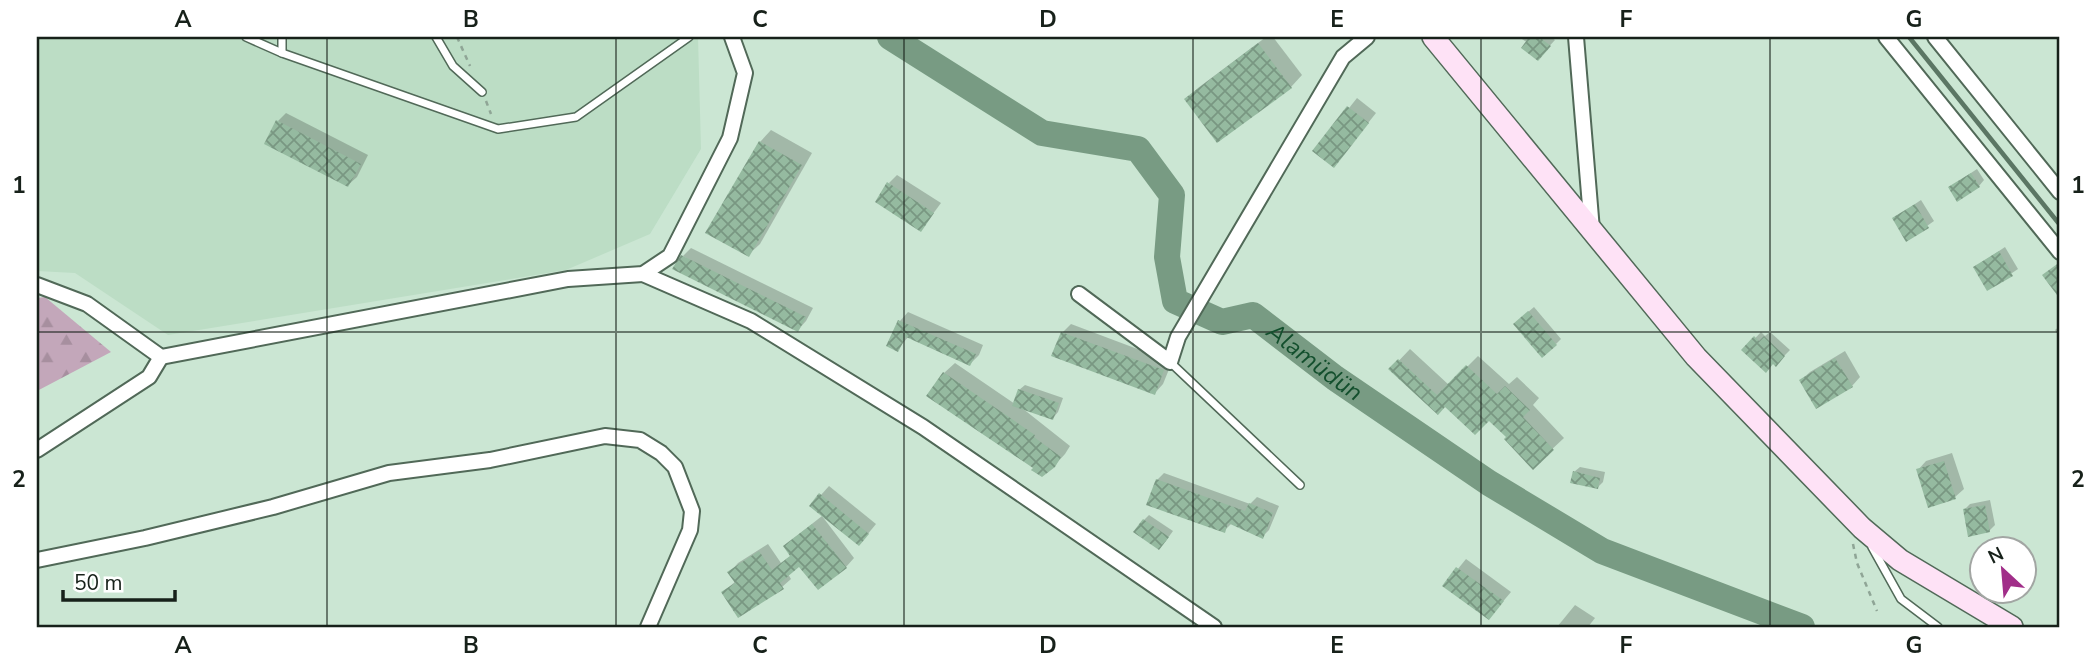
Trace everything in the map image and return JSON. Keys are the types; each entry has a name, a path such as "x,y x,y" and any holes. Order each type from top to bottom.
{"main road":[{"path":"1433,37 1696,357 1854,521 1900,560 2012,627"}],"street":[{"path":"643,274 670,256 730,138 745,73 732,37"},
{"path":"1079,294 1170,362 1178,337 1330,77 1343,57 1367,37"},
{"path":"1576,37 1592,231"},
{"path":"1886,37 2060,252"},
{"path":"1936,37 2060,192"},
{"path":"37,285 87,304 161,357 568,279 643,274 763,328 923,428 1214,627"},
{"path":"37,450 149,377 161,357"},
{"path":"37,560 184,529 389,473 490,460 605,436 640,440 661,453 676,467 692,511 690,530 648,627"}],"lane":[{"path":"246,37 282,53 498,129 576,117 689,37"},
{"path":"282,37 282,53"},
{"path":"436,37 453,66 482,92"},
{"path":"1170,362 1300,485"},
{"path":"1854,521 1901,599 1938,627"}],"path":[{"path":"1854,521 1857,563 1877,611"}],"shaded area":[{"path":"37,37 698,37 701,149 650,234 566,270 168,335 75,273 37,271"}],"green space":[{"path":"45,297 111,352 37,391 37,298"}],"building":[{"path":"1529,37 1539,37 1551,46 1538,61 1521,48"},
{"path":"1258,43 1292,88 1217,143 1184,99"},
{"path":"1347,106 1369,123 1334,168 1312,151"},
{"path":"276,120 361,164 348,187 264,144"},
{"path":"759,141 802,165 749,257 705,233"},
{"path":"1971,173 1980,187 1957,202 1948,187"},
{"path":"887,182 934,213 921,232 875,202"},
{"path":"1915,204 1929,228 1906,242 1892,218"},
{"path":"1999,251 2013,276 1987,291 1973,267"},
{"path":"681,255 806,317 798,332 672,269"},
{"path":"2060,262 2060,299 2042,275"},
{"path":"1528,311 1557,345 1542,358 1513,324"},
{"path":"898,320 976,354 970,366 906,337 898,352 886,346"},
{"path":"1061,332 1164,370 1155,395 1051,356"},
{"path":"1754,336 1759,341 1764,336 1785,356 1776,367 1773,364 1766,373 1741,350"},
{"path":"1835,358 1853,387 1816,409 1799,380"},
{"path":"1398,359 1437,395 1466,365 1497,394 1505,386 1530,410 1523,417 1554,450 1533,470 1489,421 1475,435 1445,407 1438,415 1388,369"},
{"path":"943,372 1035,435 1034,437 1061,457 1055,467 1042,477 1031,470 1033,468 926,396"},
{"path":"1018,389 1059,403 1053,420 1012,406"},
{"path":"1944,461 1956,499 1928,508 1916,469"},
{"path":"1573,471 1600,478 1598,489 1570,483"},
{"path":"1156,479 1245,511 1249,503 1273,513 1263,539 1228,523 1225,533 1146,505"},
{"path":"819,493 869,534 859,546 809,506"},
{"path":"1985,505 1990,532 1968,534 1968,537 1963,509"},
{"path":"1143,519 1169,537 1159,550 1133,532"},
{"path":"812,524 847,568 818,590 799,567 780,583 784,589 738,618 721,592 735,583 727,572 759,551 772,570 790,556 783,546"},
{"path":"1456,567 1504,601 1489,620 1442,586"}],"waterway":[{"name":"Alamüdün","path":"890,37 1042,133 1138,149 1172,195 1167,257 1175,301 1222,322 1253,315 1335,378 1489,483 1602,551 1802,627"},
{"path":"1909,37 2060,225"}]}
